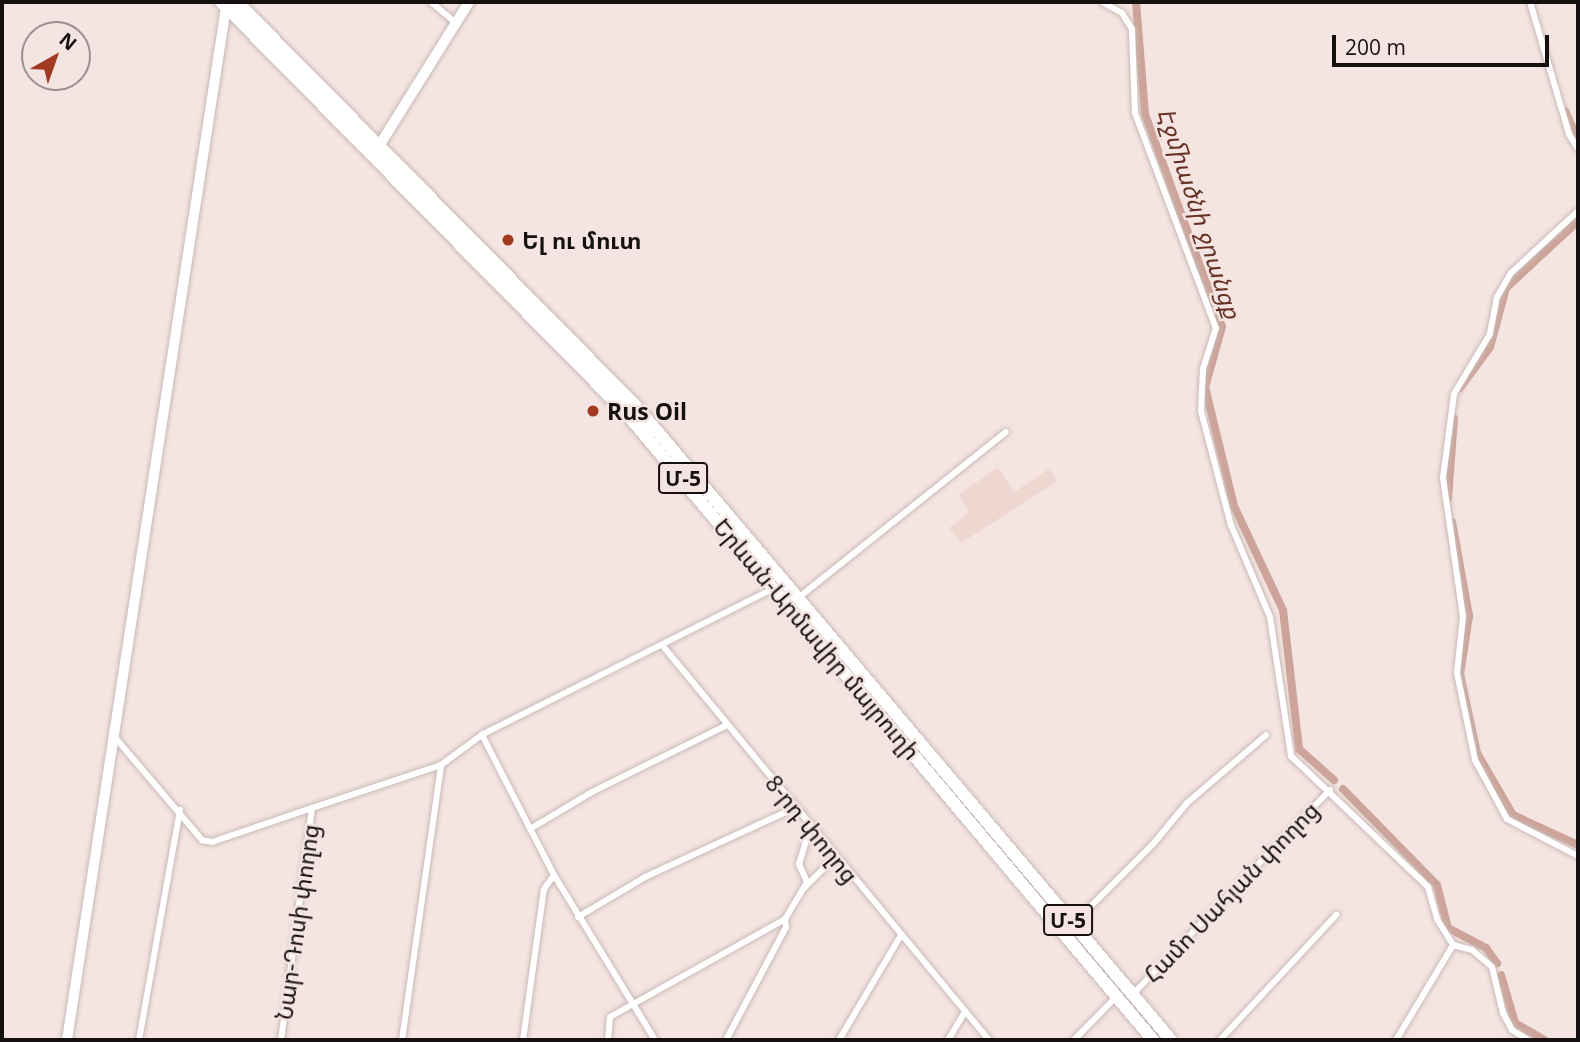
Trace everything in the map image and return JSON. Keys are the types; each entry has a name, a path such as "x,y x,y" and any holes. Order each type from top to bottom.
{"highway":[{"name":"Մ-5","path":"228,3 379,146 393,168"},
{"name":"Մ-5","path":"228,3 393,168"},
{"name":"Երևան-Արմավիր մայրուղի","path":"393,168 635,405 798,598 961,802"},
{"name":"Երևան-Արմավիր մայրուղի","path":"414,189 626,413 961,802"},
{"name":"Մ-5","path":"961,802 1171,1040"},
{"name":"Մ-5","path":"961,802 1153,1040"}],"main road":[{"path":"379,146 469,2"},
{"path":"67,1040 111,733 228,3"}],"street":[{"path":"431,2 456,23"},
{"path":"1102,2 1122,13 1132,29 1135,113 1216,328 1203,369 1201,411 1231,525 1270,617 1292,756 1428,887 1437,919 1453,945 1472,950 1492,967 1503,1013 1512,1030 1528,1040"},
{"path":"1530,2 1569,134 1578,149"},
{"path":"1578,211 1511,273 1497,298 1490,334 1454,394 1443,478 1463,617 1457,673 1475,760 1507,819 1578,856"},
{"path":"798,598 1006,432"},
{"path":"312,808 441,765 483,734 775,588"},
{"name":"8-րդ փողոց","path":"662,645 834,858 989,1040"},
{"path":"530,829 592,792 727,725"},
{"name":"Նար-Դոսի փողոց","path":"111,733 180,810 202,841 212,842 312,808 281,1040"},
{"path":"483,734 554,875 655,1040"},
{"path":"1072,925 1153,844 1187,803 1266,735"},
{"path":"402,1040 441,765"},
{"name":"Համո Սահյան փողոց","path":"1132,995 1330,790"},
{"path":"578,917 645,877 794,808"},
{"path":"139,1040 180,810"},
{"path":"608,1040 610,1017 785,919 807,882 800,856 810,828"},
{"path":"803,889 834,858"},
{"path":"523,1040 544,889 554,875"},
{"path":"1220,1040 1336,915"},
{"path":"726,1040 786,928 785,919"},
{"path":"839,1040 900,937"},
{"path":"1396,1040 1453,945"},
{"path":"1074,1040 1117,996"},
{"path":"948,1040 965,1012"}],"shaded area":[{"path":"998,467 1014,492 1049,469 1058,481 961,543 949,528 970,512 958,495"}],"waterway":[{"name":"Էջմիածնի ջրանցք","path":"1136,2 1145,114 1222,327 1205,387 1234,506 1283,610 1299,749 1334,780"},
{"path":"1565,111 1578,140"},
{"path":"1460,388 1490,347 1506,288 1578,221"},
{"path":"1448,499 1454,418"},
{"path":"1452,522 1469,616 1460,674 1477,753 1513,815 1578,845"},
{"name":"Էջմիածնի ջրանցք","path":"1343,789 1437,885 1448,928 1486,948 1497,963"},
{"name":"Էջմիածնի ջրանցք","path":"1501,975 1515,1023 1545,1040"}],"place":[{"name":"Ել ու մուտ","path":"508,240"},
{"name":"Rus Oil","path":"593,411"}]}
